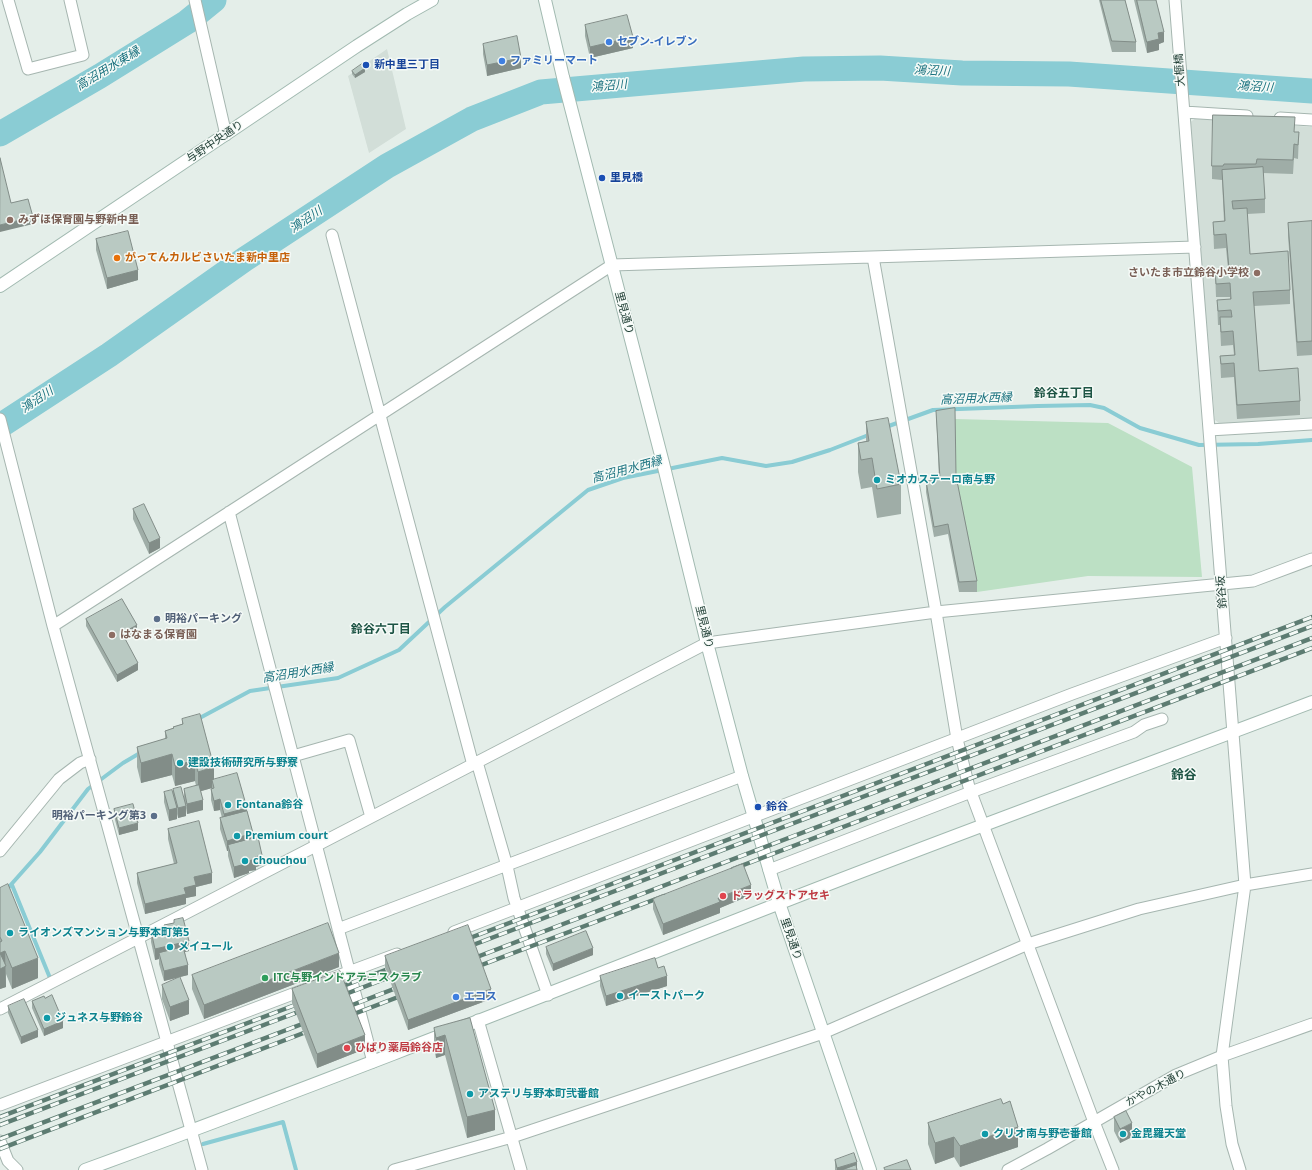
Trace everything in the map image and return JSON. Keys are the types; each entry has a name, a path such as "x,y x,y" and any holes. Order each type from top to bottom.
{"street":[{"path":"8,0 28,70 84,55 70,0"},
{"name":"与野中央通り","path":"0,286 363,42 432,0"},
{"name":"里見通り","path":"545,0 563,77 667,477 707,643 742,776 779,903 870,1170"},
{"name":"大榧橋","path":"1175,0 1195,247"},
{"path":"195,4 226,135"},
{"path":"1184,111 1312,120"},
{"path":"332,235 436,628 475,764 507,866 517,908 548,995"},
{"path":"54,626 612,265 1195,247"},
{"name":"鈴谷坂","path":"1195,247 1246,885 1222,1056 1226,1106 1232,1144 1240,1170"},
{"path":"873,257 957,739 971,792 1113,1170"},
{"path":"0,419 98,790 202,1170"},
{"path":"1210,435 1312,424"},
{"path":"229,512 373,1062"},
{"path":"0,1008 707,643 936,612 1253,581 1312,559"},
{"path":"444,936 1072,694 1226,638"},
{"path":"85,1170 373,1062 478,1020 548,995 779,903 1312,702"},
{"path":"769,870 971,792 1134,732 1144,725 1162,719"},
{"path":"293,756 349,740 372,817"},
{"path":"0,851 59,779 80,762 90,759"},
{"path":"338,929 742,776"},
{"path":"394,1170 512,1137 823,1033 1028,944 1139,909 1246,885 1312,874"},
{"path":"0,1105 408,950"},
{"path":"478,1020 521,1170"},
{"name":"かやの木通り","path":"1008,1170 1176,1075 1222,1056 1312,1024"},
{"path":"0,1142 8,1161 17,1170"}],"shaded area":[{"path":"387,49 406,129 369,153 348,76"},
{"name":"さいたま市立鈴谷小学校","path":"1196,118 1312,127 1312,418 1220,424 1215,420 1189,123"}],"green space":[{"path":"955,419 1108,423 1192,467 1202,577 1088,576 977,592 956,487"}],"building":[{"path":"1101,0 1125,0 1136,42 1112,41"},
{"path":"1137,0 1156,0 1164,32 1158,33 1159,39 1147,42"},
{"path":"627,15 633,37 590,47 585,25"},
{"path":"517,36 521,58 487,65 483,44"},
{"path":"362,64 365,68 355,75 352,71"},
{"path":"1213,115 1295,117 1294,132 1299,132 1298,145 1294,144 1293,160 1257,159 1256,164 1224,164 1223,166 1212,166"},
{"path":"0,158 11,203 28,199 33,217 0,225"},
{"path":"1263,167 1265,199 1232,201 1233,209 1247,208 1250,254 1288,251 1290,290 1253,292 1259,371 1298,368 1300,401 1237,405 1234,363 1221,364 1220,356 1235,355 1233,331 1221,332 1220,317 1232,317 1231,310 1218,311 1217,300 1231,299 1230,283 1216,284 1215,270 1229,269 1226,234 1214,235 1213,222 1225,221 1222,170"},
{"path":"1312,221 1312,341 1297,342 1288,223"},
{"path":"128,231 138,270 107,278 96,239"},
{"path":"955,408 956,476 977,581 959,582 948,524 934,527 926,481 940,479 936,411"},
{"path":"888,418 901,484 877,489 872,458 861,460 858,443 869,441 866,422"},
{"path":"144,504 160,538 149,543 133,509"},
{"path":"122,599 137,625 122,633 138,663 117,675 86,619"},
{"path":"200,714 214,767 198,772 195,760 175,766 172,754 141,763 137,747 167,738 165,731 183,724 182,719"},
{"name":"Fontana鈴谷","path":"237,773 247,808 224,814 220,799 214,801 211,789 214,788 212,780"},
{"path":"199,785 203,800 187,804 184,789"},
{"path":"181,787 186,806 178,808 173,789"},
{"path":"172,790 177,808 169,810 164,792"},
{"path":"133,804 138,823 119,828 114,809"},
{"path":"247,811 253,833 227,841 220,818"},
{"path":"199,821 212,873 194,877 196,885 184,888 186,894 145,904 137,873 177,863 168,829"},
{"path":"258,837 262,855 255,857 256,859 248,861 249,863 234,867 228,845"},
{"path":"743,864 751,885 718,898 720,902 663,924 653,899"},
{"name":"ライオンズマンション与野本町第5","path":"8,884 38,958 12,968 5,951 0,953 0,942 2,941 0,937 0,888"},
{"path":"183,918 189,941 155,949 151,931 165,928 164,925 174,923 174,920"},
{"path":"328,923 339,953 204,1005 192,975"},
{"path":"468,925 491,989 408,1020 385,956"},
{"path":"586,931 593,948 553,964 546,947"},
{"path":"183,947 188,965 164,971 159,953"},
{"path":"0,953 6,966 0,969"},
{"path":"655,958 658,968 664,966 667,976 606,996 600,976"},
{"path":"340,971 365,1035 317,1054 292,989"},
{"path":"180,977 189,1000 170,1007 162,985"},
{"name":"ジュネス与野鈴谷","path":"52,995 63,1021 44,1029 32,1001 44,996 45,998"},
{"path":"24,999 38,1030 21,1037 8,1006"},
{"name":"アステリ与野本町弐番館","path":"470,1018 495,1110 467,1117 445,1035 436,1038 434,1028"},
{"path":"1001,1099 1003,1104 1010,1101 1018,1127 960,1146 954,1137 935,1143 928,1123"},
{"path":"1126,1111 1132,1123 1120,1129 1114,1117"},
{"path":"854,1153 857,1162 837,1168 835,1160"},
{"path":"907,1160 911,1170 885,1170 884,1168"},
{"path":"856,1165 857,1170 842,1170"}],"waterway":[{"name":"高沼用水東縁","path":"0,134 100,76 187,22 214,0"},
{"name":"鴻沼川","path":"0,426 109,355 245,259 387,166 472,119 541,92 804,69 880,68 962,73 1069,74 1312,91"},
{"name":"高沼用水西縁","path":"886,427 933,410 1090,405 1104,408 1140,428 1199,445 1258,444 1312,440"},
{"name":"高沼用水西縁","path":"196,720 250,691 338,678 399,650 445,607 588,490 623,478 722,458 766,466 792,462 830,450 871,434"},
{"name":"高沼用水西縁","path":"0,897 40,852 88,789 123,763 140,753"},
{"path":"12,885 50,978"},
{"path":"203,1144 283,1122 296,1170"}],"railway":[{"path":"462,941 1312,617"},
{"path":"465,948 1312,626"},
{"path":"469,960 1312,638"},
{"path":"733,869 1312,648"},
{"path":"471,969 664,896"},
{"path":"335,989 396,966"},
{"path":"338,997 400,973"},
{"path":"342,1009 404,985"},
{"path":"346,1017 406,994"},
{"path":"0,1117 303,1002"},
{"path":"0,1125 306,1009"},
{"path":"0,1139 310,1021"},
{"path":"0,1149 314,1029"}],"place":[{"name":"セブン-イレブン","path":"609,42"},
{"name":"ファミリーマート","path":"502,61"},
{"name":"新中里三丁目","path":"366,65"},
{"name":"里見橋","path":"602,178"},
{"name":"みずほ保育園与野新中里","path":"10,220"},
{"name":"がってんカルビさいたま新中里店","path":"117,258"},
{"name":"さいたま市立鈴谷小学校","path":"1257,273"},
{"name":"ミオカステーロ南与野","path":"877,480"},
{"name":"明裕パーキング","path":"157,619"},
{"name":"はなまる保育園","path":"112,635"},
{"name":"建設技術研究所与野寮","path":"180,763"},
{"name":"Fontana鈴谷","path":"228,805"},
{"name":"鈴谷","path":"758,807"},
{"name":"明裕パーキング第3","path":"154,816"},
{"name":"Premium court","path":"237,836"},
{"name":"chouchou","path":"245,861"},
{"name":"ドラッグストアセキ","path":"723,896"},
{"name":"ライオンズマンション与野本町第5","path":"10,933"},
{"name":"メイユール","path":"170,947"},
{"name":"ITC与野インドアテニスクラブ","path":"265,978"},
{"name":"イーストパーク","path":"620,996"},
{"name":"エコス","path":"456,997"},
{"name":"ジュネス与野鈴谷","path":"47,1018"},
{"name":"ひばり薬局鈴谷店","path":"347,1048"},
{"name":"アステリ与野本町弐番館","path":"470,1094"},
{"name":"クリオ南与野壱番館","path":"985,1134"},
{"name":"金毘羅天堂","path":"1123,1134"}],"district":[{"name":"鈴谷五丁目","path":"1064,394"},
{"name":"鈴谷六丁目","path":"381,630"},
{"name":"鈴谷","path":"1184,775"}]}
